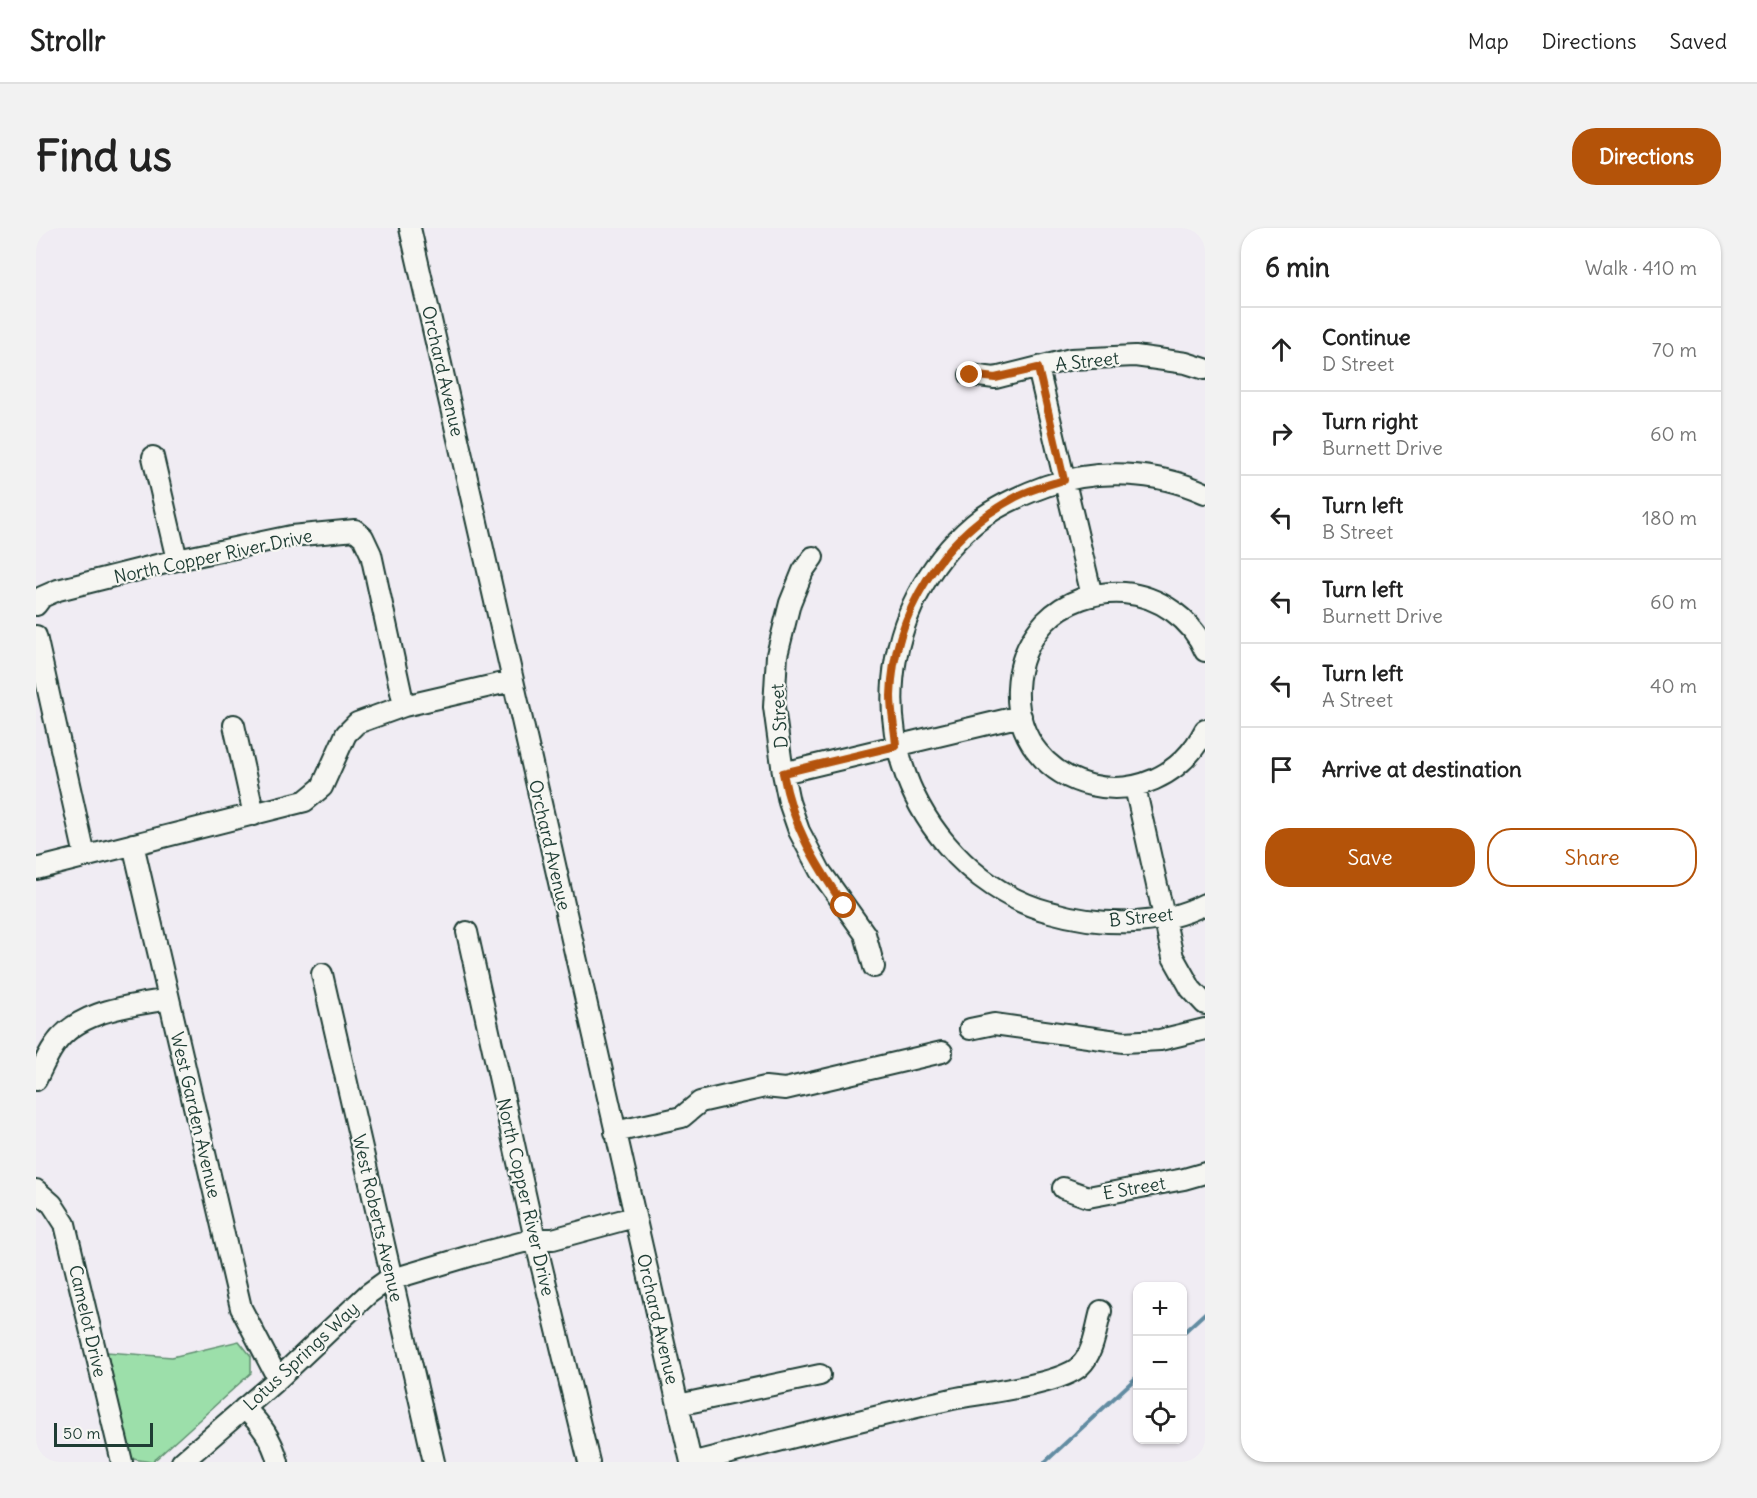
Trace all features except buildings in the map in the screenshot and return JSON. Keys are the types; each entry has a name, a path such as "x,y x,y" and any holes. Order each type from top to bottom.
{"street":[{"name":"Orchard Avenue","path":"410,228 692,1462"},
{"name":"A Street","path":"970,375 995,378 1071,359 1135,356 1186,363 1205,369"},
{"path":"1038,368 1092,596"},
{"path":"153,457 177,560"},
{"name":"B Street","path":"1205,493 1169,481 1134,475 1099,475 1064,480 1017,496 975,523 940,558 914,600 897,647 891,696 896,746 910,788 931,826 960,860 994,888 1034,908 1076,920 1120,923 1164,918 1205,904"},
{"name":"North Copper River Drive","path":"36,605 42,597 58,590 177,560 291,536 355,530 363,537 371,554 404,706"},
{"name":"D Street","path":"813,557 803,571 790,603 777,655 774,707 783,773 789,802 799,831 820,871 865,934 874,967"},
{"path":"1205,651 1187,624 1166,606 1154,600 1113,592 1072,602 1060,609 1040,628 1032,640 1023,659 1018,679 1021,716 1035,746 1053,766 1077,781 1104,788 1134,787 1159,779 1191,753 1205,730"},
{"path":"36,636 85,856"},
{"path":"36,869 305,801 322,787 346,734 357,723 404,706 512,681"},
{"path":"783,773 1021,716"},
{"path":"234,725 254,815"},
{"path":"1134,787 1173,957 1191,989 1205,1004"},
{"name":"West Garden Avenue","path":"133,844 241,1308 278,1379"},
{"name":"North Copper River Drive","path":"466,932 535,1239 589,1462"},
{"name":"West Roberts Avenue","path":"322,974 434,1462"},
{"path":"36,1080 55,1044 87,1018 113,1009 169,999"},
{"path":"970,1029 994,1024 1124,1042 1160,1040 1205,1029"},
{"path":"615,1132 682,1117 700,1102 765,1087 785,1089 942,1052"},
{"name":"E Street","path":"1063,1188 1088,1197 1205,1173"},
{"name":"Camelot Drive","path":"36,1190 52,1204 65,1224 122,1462"},
{"name":"Lotus Springs Way","path":"183,1462 278,1379 368,1294 391,1280 535,1239 554,1239 633,1211"},
{"path":"692,1462 951,1400 1055,1379 1068,1374 1085,1361 1101,1311"},
{"path":"678,1406 820,1375"},
{"path":"244,1408 267,1432 278,1462"}],"green space":[{"path":"239,1341 251,1356 251,1373 157,1458 151,1462 133,1459 107,1352 172,1357"}],"waterway":[{"path":"1187,1329 1205,1313"},
{"path":"1045,1462 1133,1381"}],"route":[{"path":"844,906 820,871 799,831 789,802 783,773 896,746 891,696 897,647 914,600 940,558 975,523 1017,496 1064,480 1038,368 995,378 970,375"}]}
